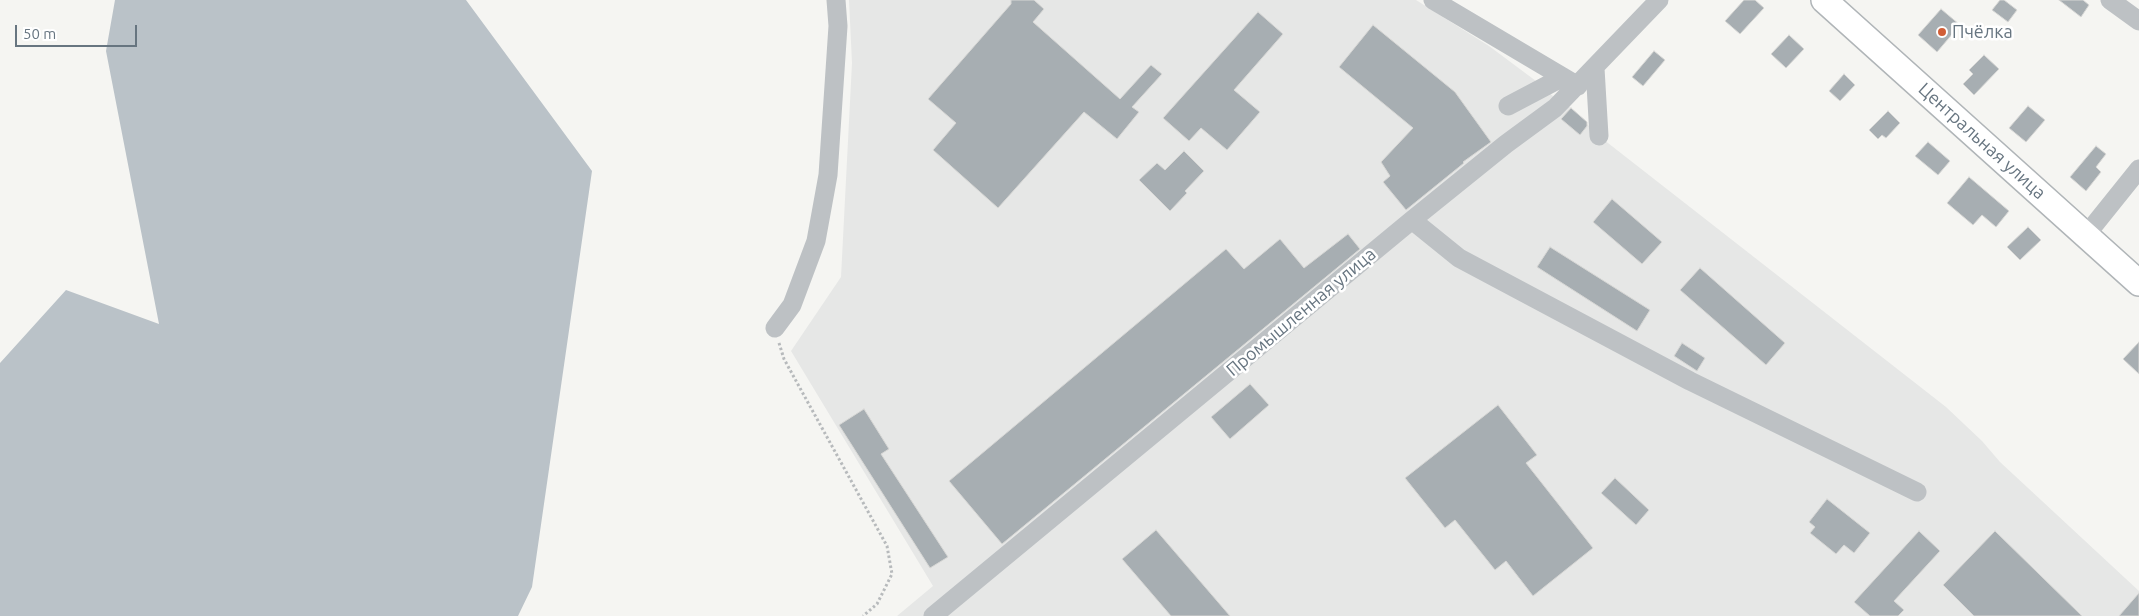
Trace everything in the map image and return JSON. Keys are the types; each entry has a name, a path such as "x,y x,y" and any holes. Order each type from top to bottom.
{"main road":[{"name":"Центральная улица","path":"1824,0 2139,283"}],"street":[{"path":"775,328 792,305 816,241 828,175 838,26 836,0"},
{"path":"1433,0 1571,82"},
{"name":"Промышленная улица","path":"933,616 1412,220 1506,144 1555,108 1571,82 1595,68 1659,0"},
{"path":"2110,0 2139,21"},
{"path":"1595,68 1599,136"},
{"path":"1508,106 1571,82"},
{"path":"2086,235 2139,169"},
{"path":"1412,220 1459,258 1690,381 1917,492"}],"path":[{"path":"775,328 784,359 888,546 892,574 877,604 863,616"}],"shaded area":[{"path":"115,0 466,0 592,171 532,587 518,616 0,616 0,363 66,290 159,324 106,51"},
{"path":"849,0 1416,0 1489,46 1540,84 1555,98 1571,108 1599,136 1946,407 1982,441 2000,462 2139,591 2139,616 897,616 933,586 791,351 841,277 852,63"}],"building":[{"path":"1011,0 1034,0 1044,9 1033,22 1120,99 1151,65 1162,74 1132,107 1139,112 1117,139 1084,112 998,208 933,150 956,123 928,99 1011,4"},
{"path":"1744,0 1755,0 1764,8 1740,34 1725,21"},
{"path":"2000,0 2004,0 2017,10 2008,22 1992,10"},
{"path":"2059,0 2083,0 2089,5 2081,17"},
{"path":"1941,9 1960,25 1937,52 1918,35"},
{"path":"1258,12 1283,34 1234,90 1260,112 1227,150 1201,128 1189,141 1163,118"},
{"path":"1373,25 1455,92 1491,142 1463,162 1406,210 1383,182 1390,176 1381,162 1413,128 1339,67"},
{"path":"1789,35 1804,49 1786,68 1771,54"},
{"path":"1654,51 1665,60 1643,86 1632,77"},
{"path":"1984,55 1999,69 1974,95 1963,84 1973,74 1969,70"},
{"path":"1844,74 1855,85 1840,101 1829,91"},
{"path":"2028,106 2045,120 2026,142 2009,128"},
{"path":"1571,108 1587,122 1587,126 1580,135 1561,119"},
{"path":"1888,111 1900,123 1886,138 1882,135 1878,139 1869,130"},
{"path":"1928,142 1950,161 1938,175 1915,156"},
{"path":"2096,146 2106,154 2096,167 2101,172 2086,191 2070,177"},
{"path":"1184,151 1204,171 1185,191 1187,193 1170,211 1139,180 1157,163 1165,170"},
{"path":"1969,177 2009,211 1996,227 1982,215 1973,225 1947,203"},
{"path":"1612,199 1662,242 1642,264 1593,222"},
{"path":"2028,227 2041,240 2020,260 2007,247"},
{"path":"1348,234 1360,249 1002,544 949,481 1226,249 1244,269 1280,239 1304,268"},
{"path":"1550,247 1650,310 1637,331 1537,267"},
{"path":"1700,268 1785,343 1766,365 1680,290"},
{"path":"2139,342 2139,374 2123,359"},
{"path":"1682,343 1705,358 1697,371 1674,356"},
{"path":"1250,384 1269,405 1230,439 1211,417"},
{"path":"1498,405 1537,455 1526,463 1593,548 1533,596 1506,561 1495,570 1455,520 1445,528 1405,478"},
{"path":"864,409 889,449 881,454 948,557 930,568 839,425"},
{"path":"1615,478 1649,510 1636,525 1601,493"},
{"path":"1827,499 1870,533 1854,553 1844,545 1836,554 1810,533 1815,527 1809,522"},
{"path":"1156,530 1230,616 1171,616 1122,559"},
{"path":"1919,531 1940,551 1894,601 1904,610 1898,616 1870,616 1854,602"},
{"path":"1995,531 2082,616 1974,616 1943,585"},
{"path":"2139,593 2139,616 2119,616"}],"place":[{"name":"Пчёлка","path":"1942,32"}]}
